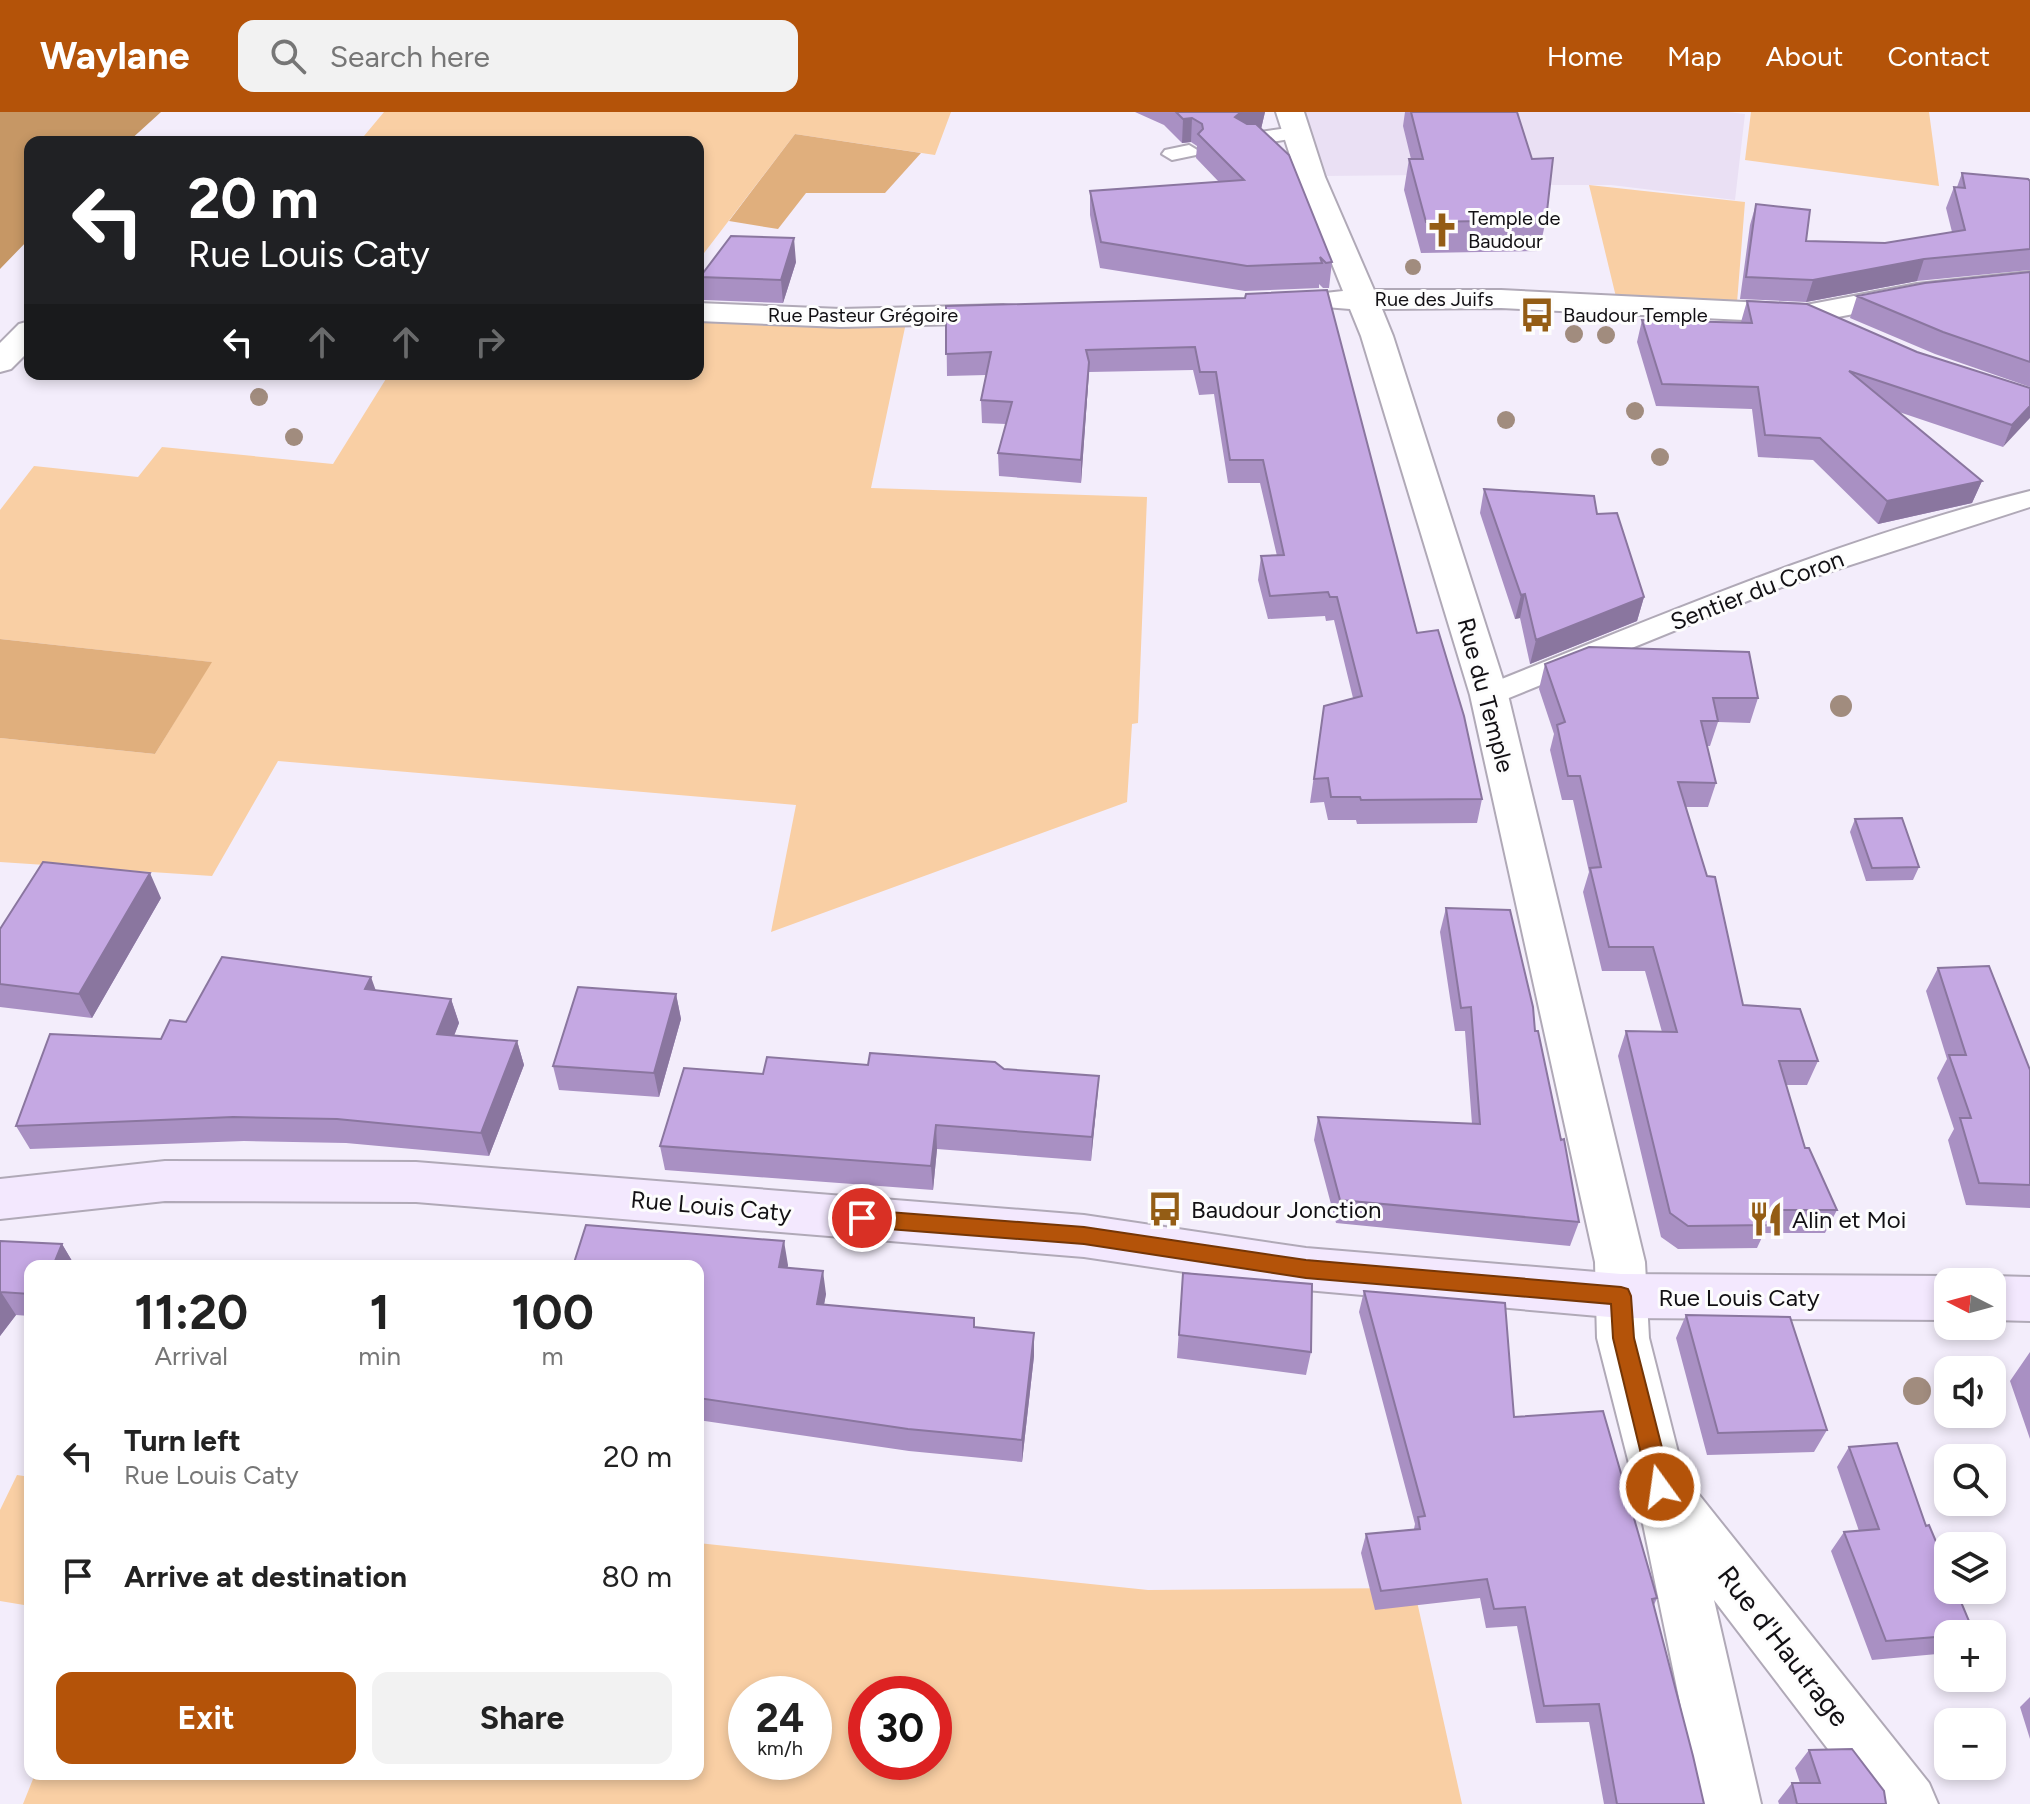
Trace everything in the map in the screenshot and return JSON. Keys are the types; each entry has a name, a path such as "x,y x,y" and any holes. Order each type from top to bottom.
{"main road":[{"name":"Rue Louis Caty","path":"0,1199 165,1181 416,1182 1084,1236 1306,1269 1621,1296 1934,1298"},
{"path":"2006,1298 2030,1299"}],"street":[{"name":"Rue du Temple","path":"1293,123 1363,298 1489,695 1620,1262 1621,1296"},
{"name":"Rue des Juifs","path":"1363,298 1501,299 1806,314 1917,293 2030,281"},
{"path":"1301,301 1363,298"},
{"name":"Rue Pasteur Grégoire","path":"704,312 841,318 1036,312"},
{"path":"1806,314 1855,335"},
{"path":"0,362 24,337"},
{"name":"Rue d'Hautrage","path":"1621,1296 1623,1338 1660,1487 1731,1804"},
{"name":"Rue d'Hautrage","path":"1660,1487 1908,1804"}],"lane":[{"path":"1246,140 1293,123"},
{"name":"Sentier du Coron","path":"1489,695 1788,576 2030,499"}],"shaded area":[{"path":"0,112 161,112 135,136 24,136 24,244 0,269"},
{"path":"384,112 951,112 935,155 795,134 704,253 704,136 364,136"},
{"path":"1304,112 1745,114 1735,200 1611,185 1539,185 1517,174 1326,176"},
{"path":"1751,112 1929,112 1939,186 1745,160"},
{"path":"795,134 921,153 885,193 806,193 778,229 729,221"},
{"path":"1589,185 1745,202 1737,303 1616,297"},
{"path":"704,312 907,318 871,488 1147,497 1138,723 1132,724 1127,802 771,932 796,805 278,761 212,876 0,862 0,738 155,754 211,662 0,639 0,510 34,466 138,477 162,447 333,464 385,380 704,380"},
{"path":"0,639 212,662 155,754 0,738"},
{"path":"17,1475 24,1476 24,1605 0,1601 0,1510"},
{"path":"704,1544 1148,1590 1414,1588 1462,1804 23,1804 33,1780 704,1780"}],"building":[{"path":"1176,112 1241,112 1235,117 1247,124 1256,124 1289,155 1332,262 1326,263 1320,257 1322,263 1247,266 1101,242 1090,191 1244,180 1198,134 1203,129 1202,124 1192,118 1183,119"},
{"path":"1411,112 1517,112 1532,159 1553,158 1546,220 1426,222 1409,159 1423,159"},
{"path":"1962,173 2030,181 2030,249 1924,259 1813,280 1746,277 1756,204 1810,210 1806,241 1885,243 1965,230 1954,187 1965,188"},
{"path":"731,236 794,238 781,280 704,277 704,272"},
{"path":"2030,272 2030,362 1943,332 1857,296 1925,283"},
{"path":"1327,290 1417,633 1438,630 1464,716 1482,799 1361,800 1360,797 1331,797 1328,778 1314,779 1324,706 1362,696 1337,597 1330,597 1328,592 1270,596 1261,556 1284,555 1263,460 1230,460 1216,372 1200,372 1195,347 1086,350 1089,362 1081,460 998,453 1012,402 981,400 991,352 946,354 946,306 1245,298 1246,294"},
{"path":"1747,301 1807,304 1917,352 2030,388 2030,406 2012,425 1849,371 1982,481 1887,501 1820,438 1765,435 1758,387 1662,384 1642,320 1752,323"},
{"path":"1484,489 1594,496 1597,514 1617,513 1644,597 1536,640 1525,594 1521,595"},
{"path":"1589,647 1749,652 1758,698 1713,698 1718,721 1701,721 1716,783 1678,782 1707,876 1715,877 1743,1005 1800,1009 1818,1061 1779,1061 1805,1148 1809,1148 1837,1210 1768,1210 1768,1225 1688,1226 1670,1213 1626,1031 1677,1032 1653,947 1609,947 1590,868 1601,867 1580,776 1568,776 1557,725 1565,722 1545,664"},
{"path":"1902,818 1919,867 1872,868 1855,819"},
{"path":"43,862 150,873 79,994 0,984 0,929"},
{"path":"1446,908 1510,910 1533,1007 1535,1031 1538,1031 1561,1140 1564,1139 1579,1222 1340,1200 1318,1117 1480,1124 1471,1007 1461,1008"},
{"path":"222,957 371,977 365,989 451,999 437,1034 517,1041 481,1133 337,1119 233,1117 16,1126 50,1034 161,1039 170,1020 186,1022"},
{"path":"1989,966 2030,1070 2030,1185 1979,1183 1960,1118 1971,1118 1949,1055 1966,1055 1938,968"},
{"path":"578,987 676,994 654,1073 553,1066"},
{"path":"870,1053 995,1062 1004,1069 1099,1076 1092,1137 936,1125 931,1166 660,1146 684,1068 763,1074 767,1057 868,1065"},
{"path":"586,1225 784,1241 779,1267 823,1271 817,1304 974,1318 974,1327 1034,1333 1022,1440 908,1429 704,1399 704,1260 575,1260"},
{"path":"0,1241 62,1244 55,1260 24,1260 24,1294 0,1293"},
{"path":"1183,1273 1312,1284 1311,1352 1179,1335"},
{"path":"1364,1291 1505,1303 1514,1417 1603,1411 1657,1598 1652,1599 1704,1804 1617,1804 1599,1704 1544,1706 1525,1607 1494,1609 1487,1579 1381,1591 1366,1534 1420,1529 1418,1517 1425,1516"},
{"path":"1686,1315 1790,1317 1827,1430 1718,1433"},
{"path":"1897,1443 1926,1526 1929,1525 1934,1537 1934,1604 1962,1604 1969,1620 1934,1620 1934,1637 1886,1641 1844,1532 1879,1529 1849,1447"},
{"path":"1852,1749 1884,1791 1886,1804 1797,1804 1792,1783 1820,1783 1809,1750"}],"place":[{"name":"Temple de Baudour","path":"1442,230"},
{"name":"Baudour Temple","path":"1537,315"},
{"name":"Baudour Jonction","path":"1165,1209"},
{"name":"Alin et Moi","path":"1766,1219"}],"route":[{"path":"862,1218 1084,1236 1306,1269 1621,1296 1623,1338 1660,1487"}]}
